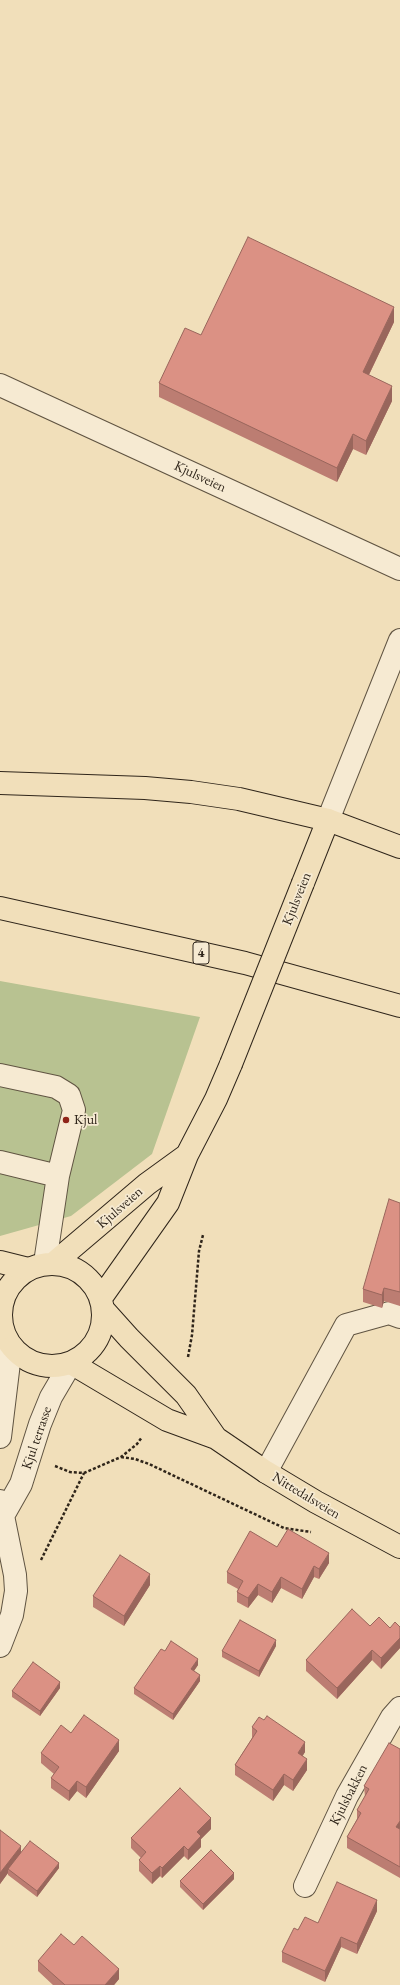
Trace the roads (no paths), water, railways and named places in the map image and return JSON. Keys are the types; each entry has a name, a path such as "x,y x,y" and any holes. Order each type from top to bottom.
{"main road":[{"path":"0,783 69,784 191,792 239,798 328,820 400,847"},
{"name":"Kjulsveien","path":"102,1304 168,1203 187,1155 213,1105 231,1064 328,820"},
{"name":"4","path":"0,908 245,963 400,1006"},
{"name":"Kjulsveien","path":"42,1265 187,1155"},
{"path":"0,1262 66,1265 78,1270 88,1277 102,1304 103,1322 99,1335 92,1347 83,1356 71,1362 50,1366 36,1364 22,1357 4,1334 0,1311 4,1294 14,1279 42,1265"},
{"name":"Nittedalsveien","path":"102,1304 129,1338 186,1396 216,1438"},
{"name":"Nittedalsveien","path":"71,1362 167,1420 216,1438 266,1472 347,1520 400,1547"}],"street":[{"name":"Kjulsveien","path":"0,385 400,569"},
{"name":"Kjulsveien","path":"328,820 400,640"},
{"path":"0,1075 56,1087 69,1095 74,1110 58,1176 42,1265"},
{"path":"0,1162 58,1176"},
{"path":"266,1472 346,1325 389,1313 400,1317"},
{"path":"0,1437 4,1334"},
{"name":"Kjul terrasse","path":"0,1646 12,1615 16,1591 15,1575 1,1510 21,1484 38,1430 51,1397 71,1362"},
{"name":"Kjulsbakken","path":"305,1886 347,1796 392,1717 400,1708"}],"place":[{"name":"Kjul","path":"66,1120"}]}
